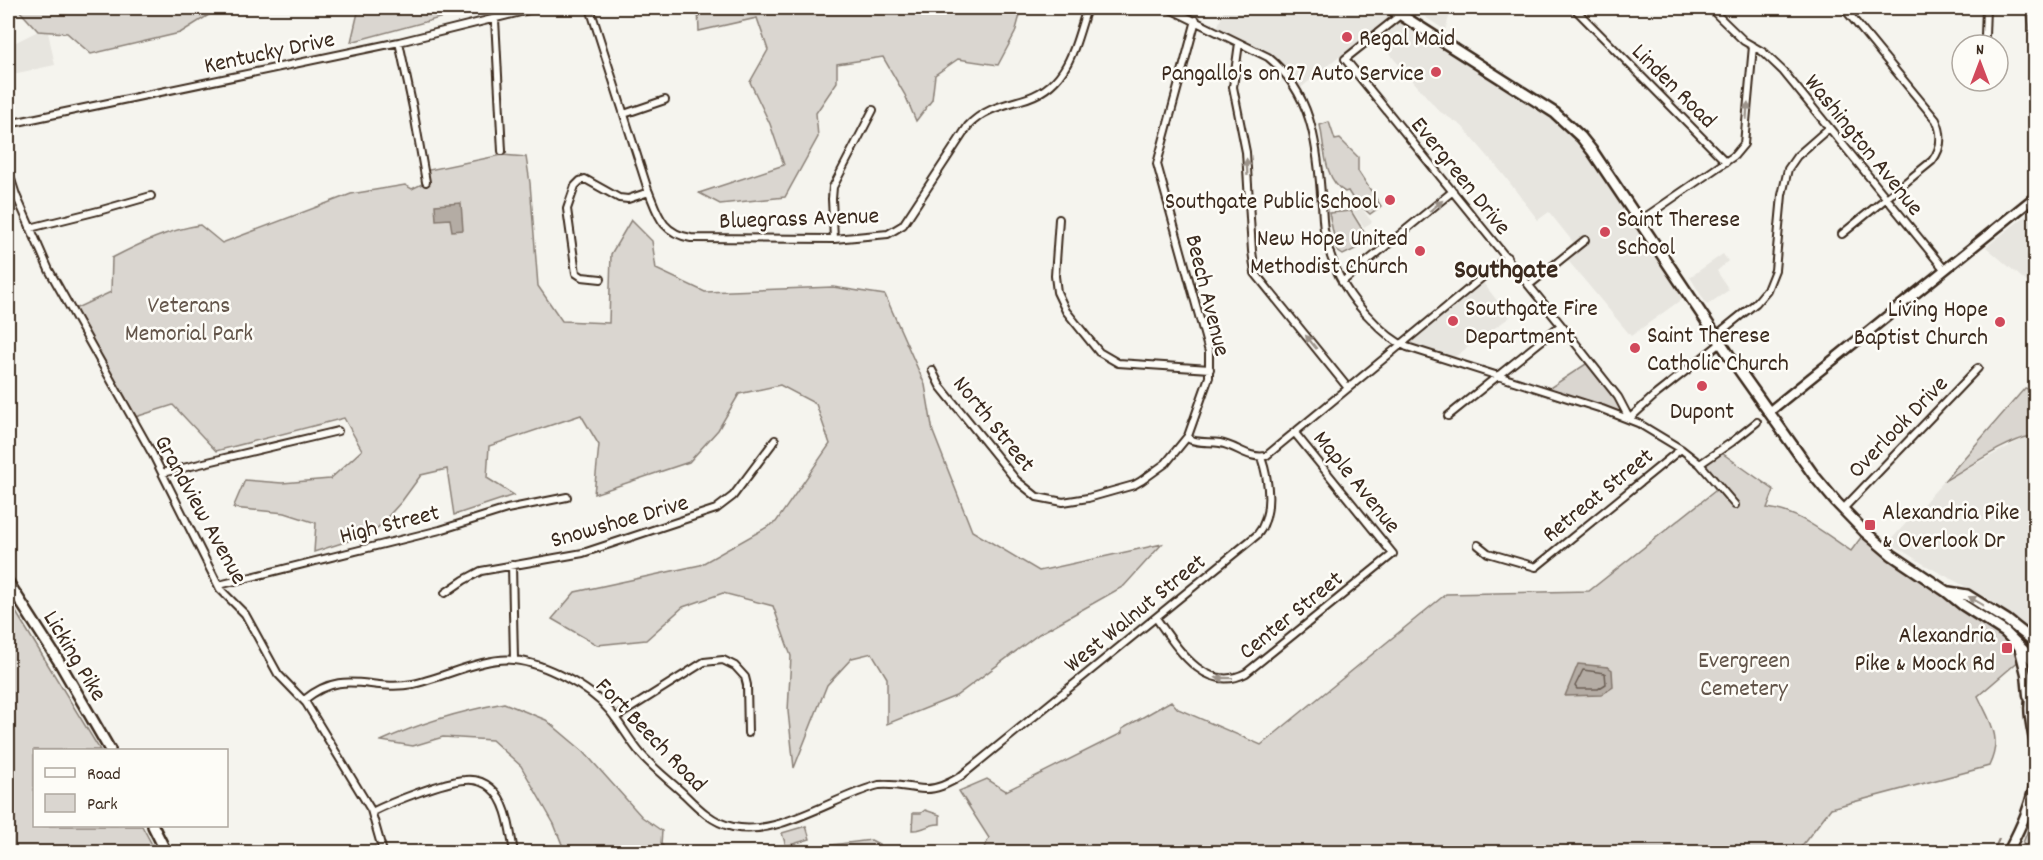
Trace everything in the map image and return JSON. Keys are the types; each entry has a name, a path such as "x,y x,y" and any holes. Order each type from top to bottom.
{"main road":[{"path":"1390,8 1515,86 1567,123 1593,152 1767,414 1815,477 1865,532 1892,555 2005,632 2036,663"},
{"name":"Licking Pike","path":"8,582 58,660 109,749"},
{"path":"1947,592 1967,595 2007,620 2036,643"},
{"path":"154,827 166,852"}],"street":[{"name":"Kentucky Drive","path":"8,124 399,42 537,8"},
{"name":"Bluegrass Avenue","path":"590,8 649,192 657,214 666,227 674,233 687,237 834,239 888,234 903,225 975,118 992,108 1039,94 1064,73 1087,8"},
{"path":"1168,8 1196,20 1274,62 1297,91 1313,128 1318,152 1324,234 1330,256 1348,294 1384,332 1401,344 1629,419 1681,449 1700,464 1735,505"},
{"path":"1400,14 1409,8"},
{"name":"Linden Road","path":"1574,8 1726,162"},
{"name":"Washington Avenue","path":"1710,8 1744,41 1768,56 1778,66 1945,270"},
{"path":"1842,234 1932,161 1939,148 1940,129 1932,115 1844,8"},
{"path":"1985,33 1986,8"},
{"name":"Evergreen Drive","path":"1400,14 1345,59 1561,325 1618,398 1629,419"},
{"path":"495,19 502,151"},
{"name":"Beech Avenue","path":"1187,438 1206,389 1210,369 1208,346 1157,164 1157,156 1196,20"},
{"path":"399,42 426,182"},
{"path":"1239,43 1233,87 1246,152 1255,273 1348,388"},
{"path":"1638,222 1726,162 1744,144 1753,46"},
{"path":"624,114 665,100"},
{"path":"834,239 833,187 873,110"},
{"path":"1629,419 1718,340 1767,290 1775,270 1782,195 1790,165 1800,153 1830,128"},
{"name":"Grandview Avenue","path":"8,170 16,195 49,270 162,473 219,585 245,614 278,674 304,700 372,812 383,852"},
{"path":"601,279 582,277 576,273 567,209 575,186 585,179 619,198 649,192"},
{"path":"1342,282 1453,191"},
{"path":"30,228 151,196"},
{"path":"1767,414 2036,196"},
{"path":"1059,219 1055,276 1057,292 1066,311 1099,352 1118,363 1210,369"},
{"path":"1529,285 1585,240"},
{"path":"1187,438 1193,442 1224,443 1251,456 1270,453 1507,257"},
{"path":"1448,416 1561,325"},
{"name":"Overlook Drive","path":"1843,509 1978,368"},
{"name":"North Street","path":"932,370 940,386 1016,480 1030,494 1043,500 1063,502 1079,500 1134,485 1166,463 1187,438"},
{"path":"1700,464 1758,422"},
{"path":"162,473 339,431"},
{"name":"Maple Avenue","path":"1294,432 1393,554"},
{"name":"Snowshoe Drive","path":"445,593 481,571 583,553 717,509 733,496 775,440"},
{"name":"Retreat Street","path":"1478,545 1488,554 1536,567 1681,449"},
{"name":"West Walnut Street","path":"801,815 879,784 897,784 926,790 945,786 969,771 1260,532 1267,517 1268,507 1266,477 1261,456"},
{"name":"High Street","path":"219,585 441,530 507,509 567,497"},
{"name":"Center Street","path":"1156,618 1189,660 1204,673 1215,678 1236,677 1255,666 1393,554"},
{"path":"512,565 514,659"},
{"path":"2019,646 2032,703 2036,752"},
{"name":"Fort Beech Road","path":"304,700 315,691 334,683 405,685 452,674 483,663 514,659 555,673 585,688 615,718 631,743 648,762 717,821 732,827 759,829 801,815"},
{"path":"615,718 704,662 723,660 735,666 745,677 748,733"},
{"path":"2032,703 2029,697 2036,686"},
{"path":"2008,852 2024,820 2036,771"},
{"path":"372,812 447,784 464,780 479,781 491,788 500,799 514,852"}],"shaded area":[{"path":"1225,8 1390,8 1567,123 1689,294 1631,336 1565,257 1577,247 1549,212 1538,220 1462,126 1439,111 1374,36 1345,59 1338,57 1297,91 1278,66 1216,31"},
{"path":"1419,8 1452,8 1445,30 1419,13"},
{"path":"38,31 48,32 55,65 8,75 8,46"},
{"path":"1360,206 1372,222 1364,227 1353,212"},
{"path":"2029,213 2035,214 2035,289 1986,247"},
{"path":"1723,254 1728,261 1717,271 1729,290 1707,305 1690,277"},
{"path":"1480,279 1510,317 1449,361 1401,344"},
{"path":"2028,436 2035,436 2035,635 2021,622 1985,597 1925,565 1889,542 1944,481"}],"green space":[{"path":"17,8 220,8 180,33 91,54 67,33 38,31"},
{"path":"359,8 453,8 451,15 351,42"},
{"path":"698,8 903,8 916,11 916,8 1022,8 1015,33 998,65 958,59 935,75 932,100 916,121 905,95 883,57 837,64 837,82 816,113 818,137 785,197 720,204 699,193 784,165 770,124 750,82 768,50 757,18 699,31"},
{"path":"2018,8 2035,8 2035,49 2027,14"},
{"path":"1329,122 1335,140 1340,139 1358,157 1358,171 1381,206 1370,214 1353,199 1348,191 1345,192 1338,186 1329,171 1320,125"},
{"name":"Veterans Memorial Park","path":"502,155 526,157 538,286 562,321 609,323 611,254 631,220 652,241 656,269 705,292 833,287 885,295 925,385 933,432 972,531 1039,571 1162,544 1124,586 1039,634 956,696 887,724 887,678 872,653 852,658 827,685 794,768 788,711 791,656 773,606 723,593 683,607 646,640 597,645 552,619 575,592 700,565 776,522 830,444 816,404 780,385 739,394 718,430 689,462 594,494 599,445 581,415 489,446 487,478 514,495 454,515 447,469 421,475 402,501 373,533 314,552 316,523 285,513 233,508 245,480 282,483 330,479 362,450 344,418 216,451 173,405 132,418 72,310 111,292 112,258 166,234 200,225 222,243 351,194 405,185 412,189 426,182 424,171"},
{"path":"1351,211 1370,242 1343,255 1337,251 1329,213"},
{"path":"1589,362 1606,382 1629,419 1545,391"},
{"path":"2025,388 2035,391 2035,436 2015,441 1944,481"},
{"name":"Evergreen Cemetery","path":"1719,451 1774,490 1767,508 1801,519 1851,551 1865,532 2019,646 2021,659 1978,696 1995,738 1993,756 1989,766 1831,808 1797,852 982,852 989,838 959,791 987,779 1006,791 1122,733 1122,729 1171,701 1178,709 1261,745 1446,594 1589,591 1720,487 1700,464"},
{"path":"8,599 99,749 33,749 33,827 143,827 156,852 8,852"},
{"path":"504,703 546,720 584,752 642,817 662,831 661,844 669,852 565,852 554,824 521,766 492,740 443,737 413,746 381,741 441,718"},
{"path":"925,810 940,815 940,824 912,830 913,813 921,813"},
{"path":"2035,812 2035,852 2018,852 2021,848"},
{"path":"806,826 810,839 786,846 782,833"},
{"path":"871,840 879,844 881,852 809,852 807,848"}],"water":[{"path":"461,203 463,230 452,231 450,219 436,220 435,205"},
{"path":"1578,664 1608,667 1612,670 1613,687 1601,695 1565,696"}],"waterway":[{"path":"1993,852 1999,839"}],"place":[{"name":"Regal Maid","path":"1347,37"},
{"name":"Pangallo's on 27 Auto Service","path":"1436,72"},
{"name":"Southgate Public School","path":"1390,200"},
{"name":"Saint Therese School","path":"1605,232"},
{"name":"New Hope United Methodist Church","path":"1420,251"},
{"name":"Southgate Fire Department","path":"1453,321"},
{"name":"Living Hope Baptist Church","path":"2000,322"},
{"name":"Saint Therese Catholic Church","path":"1635,348"},
{"name":"Dupont","path":"1702,386"},
{"name":"Alexandria Pike & Overlook Dr","path":"1870,525"},
{"name":"Alexandria Pike & Moock Rd","path":"2007,648"}],"district":[{"name":"Southgate","path":"1506,268"}]}
